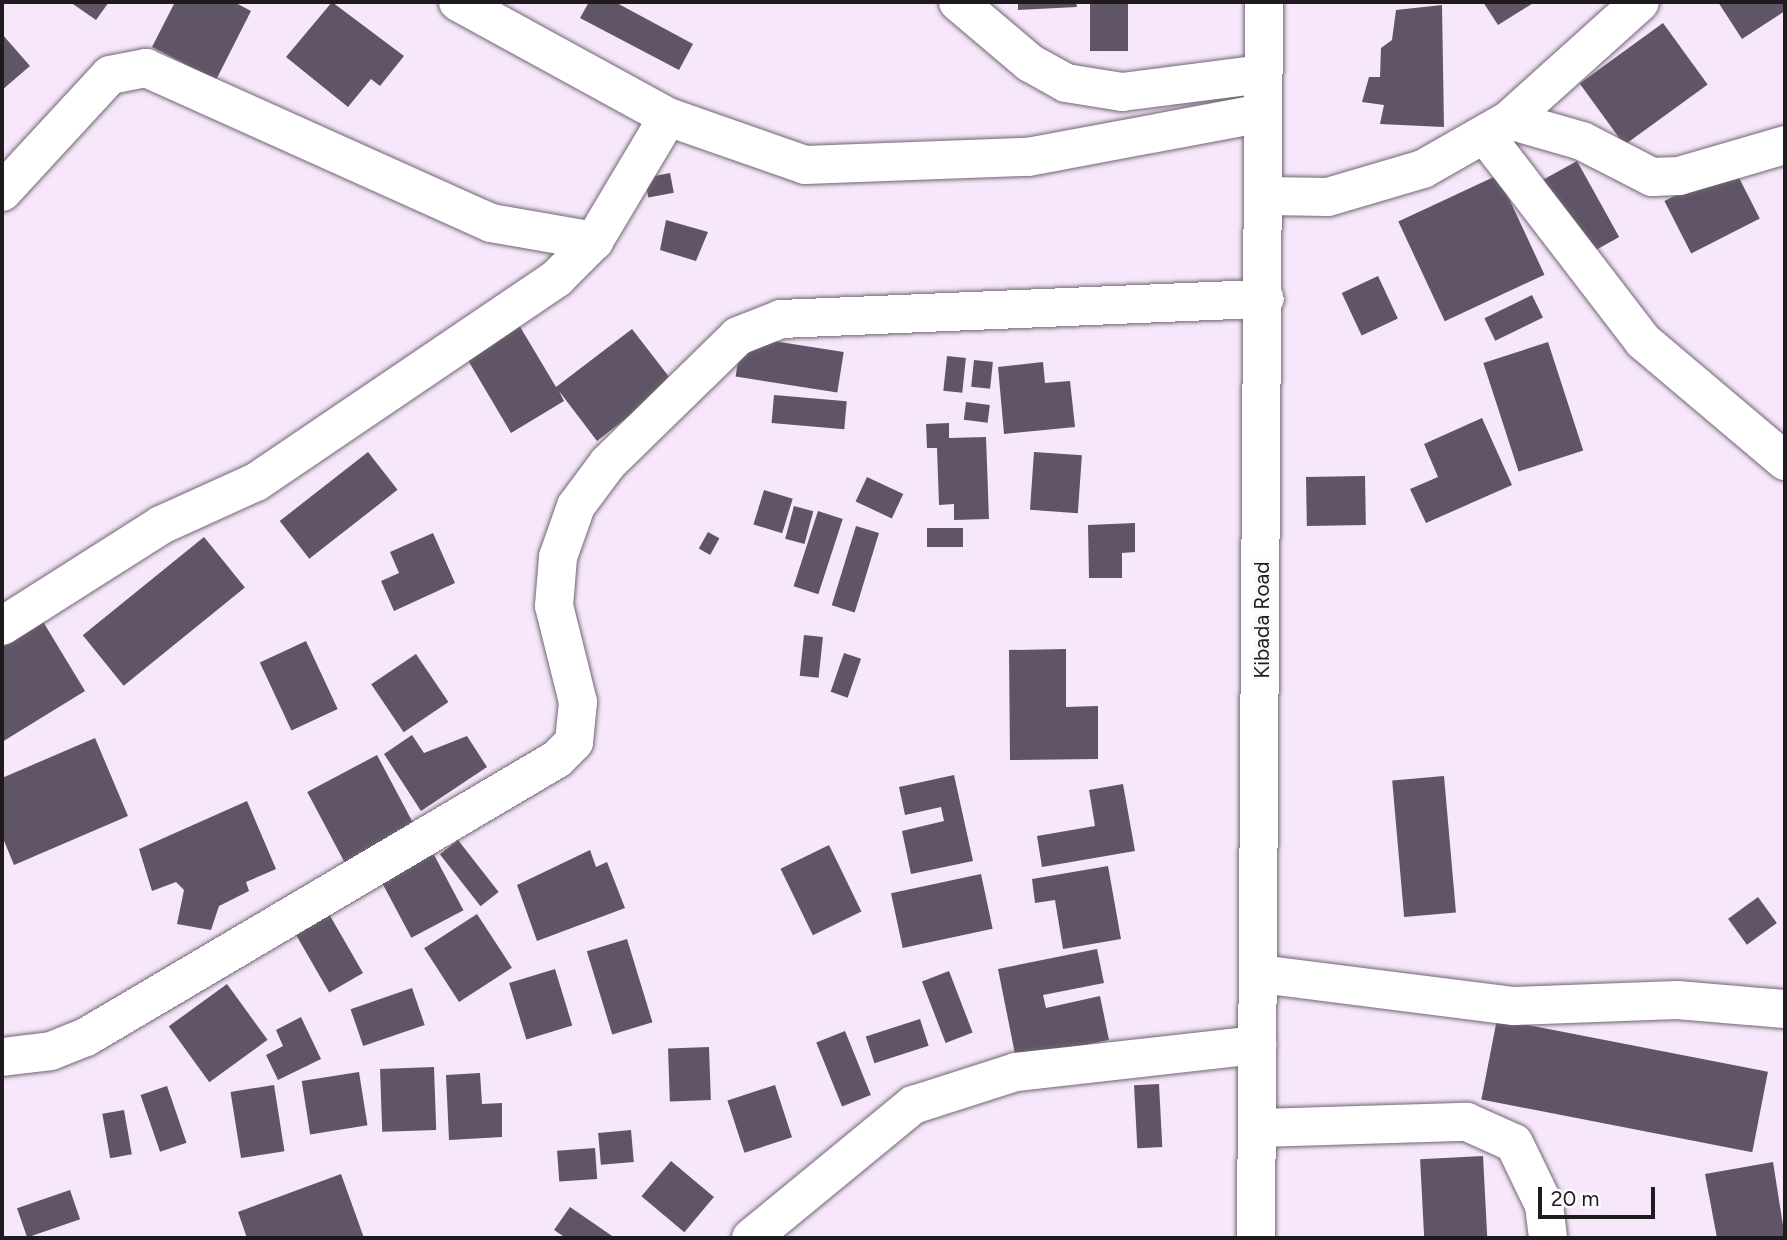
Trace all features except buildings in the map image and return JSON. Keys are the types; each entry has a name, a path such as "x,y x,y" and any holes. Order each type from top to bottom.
{"street":[{"path":"458,2 668,117 805,165 1028,157 1263,113"},
{"path":"958,2 1030,63 1066,83 1122,92 1262,74"},
{"name":"Kibada Road","path":"1256,1238 1260,1128 1257,1045 1260,974 1267,196 1262,74 1264,2"},
{"path":"1267,196 1328,197 1382,185 1497,127 1640,2"},
{"path":"2,192 110,75 146,68 491,223 594,241"},
{"path":"2,626 161,525 256,482 556,278 594,241 668,117"},
{"path":"1497,127 1582,141 1652,177 1679,176 1785,145"},
{"path":"1497,127 1643,341 1785,461"},
{"path":"2,1057 86,1037 557,759 574,742 578,702 554,606 558,557 576,506 608,463 738,336 782,319 1265,299"},
{"path":"1260,974 1514,1006 1677,1000 1785,1009"},
{"path":"751,1238 913,1105 1016,1072 1257,1045"},
{"path":"1260,1128 1467,1122 1514,1143 1544,1205 1548,1238"}]}
